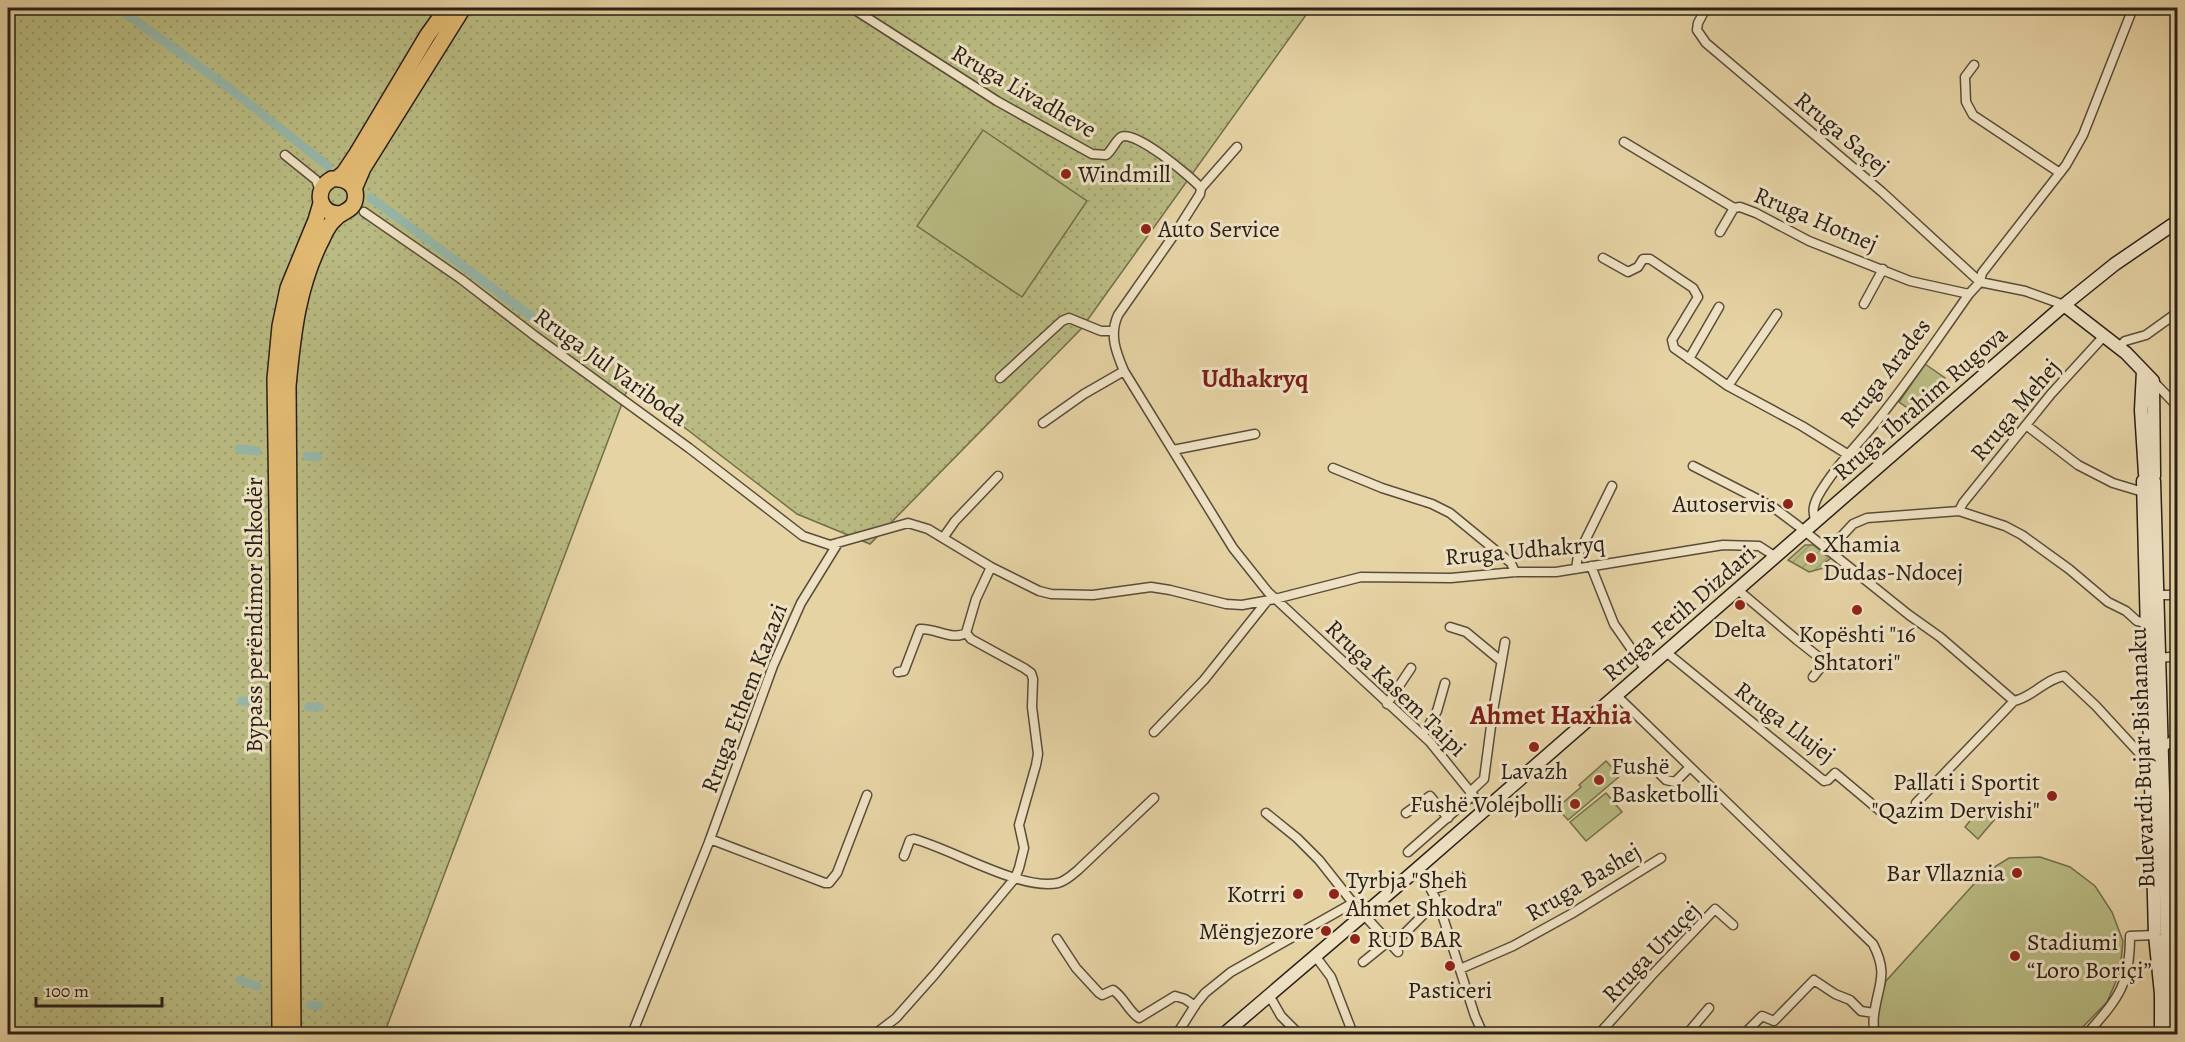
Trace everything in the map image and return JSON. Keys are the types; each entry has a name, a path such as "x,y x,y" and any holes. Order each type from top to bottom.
{"highway":[{"name":"Bypass perëndimor Shkodër","path":"280,1035 275,380 280,326 288,288 316,220 320,197 327,182 344,173 427,36 447,8"},
{"name":"Bypass perëndimor Shkodër","path":"292,1035 288,386 293,331 302,289 321,240 333,220 353,205 363,168 463,8"},
{"path":"335,178 349,182 355,194"},
{"path":"320,197 326,210 343,213"}],"main road":[{"name":"Rruga Ibrahim Rugova","path":"1804,532 2064,305 2115,264 2178,221"},
{"name":"Rruga Ibrahim Rugova","path":"2064,305 2125,352 2153,381"},
{"name":"Bulevardi Bujar Bishanaku","path":"2143,371 2141,413 2158,595 2153,624 2160,658 2156,754 2155,935 2161,994 2161,1035"},
{"name":"Bulevardi Bujar Bishanaku","path":"2153,381 2148,481 2156,754 2170,1035"},
{"name":"Rruga Fetih Dizdari","path":"1224,1035 1804,532"}],"street":[{"name":"Rruga Livadheve","path":"852,8 997,101 1092,154 1106,155 1121,137 1127,136 1154,149 1201,188"},
{"name":"Rruga Saçej","path":"1706,8 1697,30 1706,43 1881,192 1980,282"},
{"path":"2122,8 2132,10"},
{"name":"Rruga Arades","path":"1815,522 1814,505 1847,454 1878,420 1914,373 1969,294 1980,282 1982,273 2060,173 2084,135 2132,10"},
{"path":"1974,65 1965,77 1966,102 1973,115 2060,173"},
{"name":"Rruga Hotnej","path":"1624,142 1734,208 1740,207 1755,213 1818,246 1910,281 1969,294"},
{"path":"1154,732 1204,680 1271,600 1233,548 1124,371 1113,331 1114,323 1123,307 1176,232 1200,194 1201,188 1237,147"},
{"path":"285,155 313,176 318,184 320,197"},
{"path":"313,176 335,178"},
{"name":"Rruga Jul Variboda","path":"355,194 364,212 461,279 544,343 689,448 803,536 830,545 838,543"},
{"name":"Rruga Hotnej","path":"1720,232 1734,208"},
{"path":"343,213 357,210 364,212"},
{"path":"1603,258 1628,272 1638,267 1643,260 1650,259 1693,288 1698,297 1671,344 1728,386 1802,426 1847,454"},
{"name":"Rruga Hotnej","path":"1864,304 1882,269"},
{"name":"Rruga Ibrahim Rugova","path":"1980,282 2025,291 2064,305"},
{"path":"1689,359 1719,308"},
{"path":"2137,339 2135,351 2125,352 2125,341 2137,339 2178,312"},
{"path":"1728,386 1777,314"},
{"path":"1000,378 1062,321 1069,318 1101,331 1113,331"},
{"name":"Rruga Mehej","path":"1959,511 2026,425 2104,336"},
{"path":"1043,423 1084,394 1124,371"},
{"path":"2153,381 2178,407"},
{"path":"2026,425 2078,465 2113,483 2148,481"},
{"path":"1173,450 1255,434"},
{"path":"1694,466 1773,507 1940,637 2014,701"},
{"path":"1333,468 1392,492 1432,504 1450,513 1511,563 1515,572"},
{"path":"943,538 955,521 998,476"},
{"path":"1575,569 1578,555 1612,486"},
{"path":"1828,551 1853,524 1867,518 1959,511 2005,526 2022,535 2069,569 2108,602 2126,611 2137,621 2153,624"},
{"name":"Rruga Udhakryq","path":"838,543 908,524 928,529 991,567 1039,591 1051,594 1093,595 1151,587 1226,604 1242,605 1361,578 1451,578 1515,572 1556,572 1723,545 1759,546 1776,557"},
{"name":"Rruga Ethem Kazazi","path":"632,1035 710,839 773,666 801,603 838,543"},
{"path":"1591,566 1614,624 1646,670"},
{"path":"966,633 976,599 991,567"},
{"path":"1738,590 1825,662 1813,676"},
{"path":"2158,595 2178,595"},
{"name":"Rruga Kasem Taipi","path":"1271,600 1423,735 1485,810"},
{"path":"1450,627 1466,632 1501,661"},
{"path":"898,672 904,670 920,629 954,636 966,633"},
{"path":"875,1035 891,1023 931,979 1015,878 1024,848 1019,825 1038,754 1032,707 1033,680 1031,674 1024,668 971,639 966,633"},
{"path":"1408,852 1448,818 1484,779 1505,642"},
{"name":"Rruga Llujej","path":"1666,652 1824,781 1836,773 1879,810"},
{"path":"2160,658 2178,656"},
{"path":"1387,704 1411,668"},
{"path":"1916,803 2014,701 2026,697 2057,677 2064,676 2116,726 2142,756 2156,754 2178,736"},
{"path":"1423,735 1437,711 1445,683"},
{"path":"1616,695 1873,944 1881,959 1882,974 1874,1013 1874,1035"},
{"path":"1660,774 1666,780 1675,782 1690,768"},
{"path":"710,839 830,883 837,873 867,795"},
{"path":"1406,813 1430,796 1434,798 1448,818"},
{"path":"904,856 910,840 914,838 1015,878 1058,883 1068,879 1154,798"},
{"path":"1266,813 1297,837 1319,860 1353,903 1393,946"},
{"name":"Rruga Bashej","path":"1460,969 1503,951 1571,914 1661,858"},
{"path":"1419,867 1439,905 1483,1035"},
{"path":"1432,890 1462,879 1457,874"},
{"path":"1177,1035 1205,993 1231,972 1353,903"},
{"path":"1364,962 1393,946 1431,907 1439,905"},
{"name":"Rruga Uruçej","path":"1599,1035 1639,988 1715,909 1733,925"},
{"path":"2087,1035 2120,993 2130,962 2130,936 2155,935"},
{"path":"1057,939 1076,968 1099,993 1102,995 1113,990 1139,1018 1175,996 1195,1006"},
{"path":"1316,957 1336,988 1353,1035"},
{"path":"1744,1035 1762,1016 1774,1022 1814,980 1835,994 1850,1000 1861,1011 1874,1013"},
{"path":"1269,995 1281,1016 1299,1035"},
{"path":"1687,1035 1709,1008"}],"green space":[{"path":"8,8 1311,8 1081,329 870,544 797,514 629,385 384,1034 8,1034"},
{"path":"983,130 1087,201 1022,297 917,226"},
{"path":"1925,364 1945,378 1919,416 1899,402"},
{"path":"1805,545 1813,545 1831,558 1826,562 1824,568 1809,572 1788,560"},
{"path":"1606,761 1620,776 1568,820 1557,808"},
{"path":"1606,793 1622,812 1586,841 1570,822"},
{"path":"1981,807 1995,819 1978,839 1965,827"},
{"name":"Stadiumi “Loro Boriçi”","path":"2040,857 2070,867 2095,886 2112,912 2123,941 2120,972 2107,1002 2076,1034 1875,1034 1877,1009 1886,981 1983,874 2009,858"}],"waterway":[{"path":"118,8 229,88 328,166"},
{"path":"371,198 539,322"},
{"path":"239,449 257,451"},
{"path":"307,456 318,457"},
{"path":"241,701 258,702"},
{"path":"309,707 319,707"},
{"path":"240,980 257,986"},
{"path":"310,1005 319,1006"}],"place":[{"name":"Windmill","path":"1066,174"},
{"name":"Auto Service","path":"1146,229"},
{"name":"Autoservis","path":"1788,504"},
{"name":"Xhamia Dudas-Ndocej","path":"1811,558"},
{"name":"Delta","path":"1740,605"},
{"name":"Kopështi \"16 Shtatori\"","path":"1857,610"},
{"name":"Lavazh","path":"1534,747"},
{"name":"Fushë Basketbolli","path":"1599,780"},
{"name":"Pallati i Sportit \"Qazim Dervishi\"","path":"2052,796"},
{"name":"Fushë Volejbolli","path":"1575,804"},
{"name":"Bar Vllaznia","path":"2017,873"},
{"name":"Kotrri","path":"1298,894"},
{"name":"Tyrbja \"Sheh Ahmet Shkodra\"","path":"1334,894"},
{"name":"Mëngjezore","path":"1326,931"},
{"name":"RUD BAR","path":"1355,939"},
{"name":"Stadiumi “Loro Boriçi”","path":"2015,956"},
{"name":"Pasticeri","path":"1450,966"}],"district":[{"name":"Udhakryq","path":"1255,378"},
{"name":"Ahmet Haxhia","path":"1551,715"}]}
